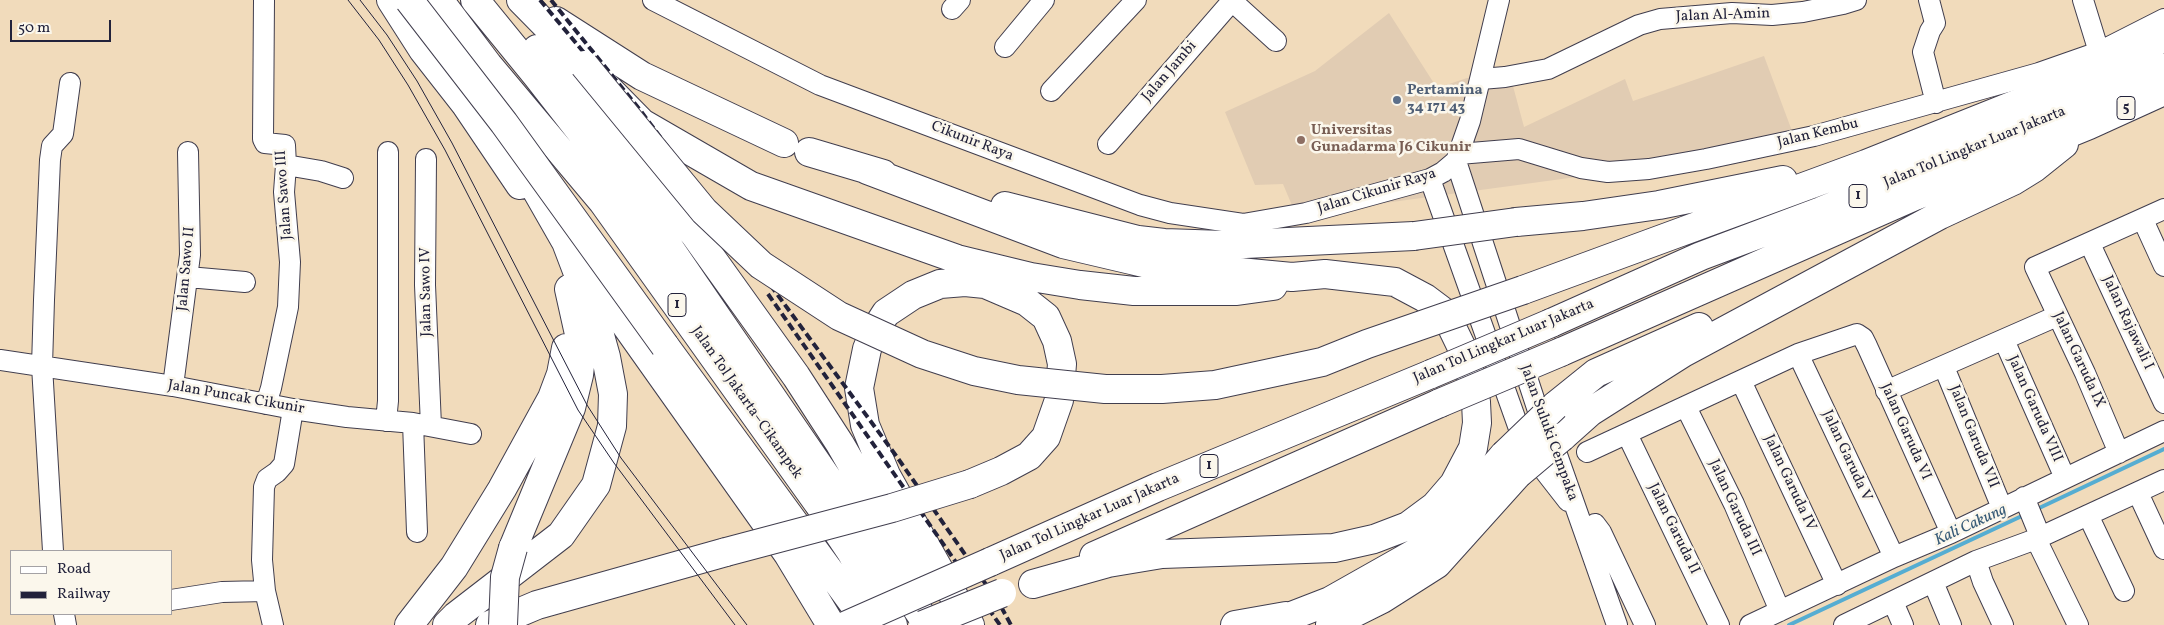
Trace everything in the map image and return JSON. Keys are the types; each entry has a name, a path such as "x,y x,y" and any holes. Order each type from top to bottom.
{"highway":[{"path":"391,0 423,50 466,105 563,251 788,554 831,625"},
{"path":"409,0 504,123 869,625"},
{"path":"429,0 563,251 596,321 606,357 613,394 612,426 596,486 561,535 447,625"},
{"name":"Jalan Tol Jakarta–Cikampek","path":"439,0 488,65 608,209 818,503 851,552 893,625"},
{"name":"Jalan Tol Jakarta–Cikampek","path":"475,0 538,76 654,227 928,625"},
{"path":"491,0 568,82 695,234 796,376 840,444 889,529 936,625"},
{"path":"522,0 642,123 750,186 957,259 1031,277 1134,291 1237,291 1295,283 1292,277"},
{"path":"532,0 558,23 642,76 796,147 867,170 1063,244 1144,264 1292,277 1325,274 1395,282 1425,298 1445,313 1461,346 1471,376 1476,402 1477,423 1474,448 1454,484 1435,506 1408,526 1374,539 1334,548 1162,554 1108,563 1033,584"},
{"path":"584,65 704,211 761,265 848,320 915,351 974,370 1018,380 1105,389 1162,389 1215,385 1322,362 1367,344 1522,290 1866,164 2089,75 2164,38"},
{"name":"Jalan Tol Lingkar Luar Jakarta","path":"847,625 1158,487 1551,323 1701,256 1821,211 2103,96 2164,68"},
{"name":"Jalan Tol Lingkar Luar Jakarta","path":"923,625 1002,592 1033,584 1178,518 1440,403 1562,352 1914,196 2089,125 2164,91"},
{"path":"1268,625 1330,601 1424,548 1511,464 1562,437 1590,412 1683,353 1940,215 2013,181 2034,168 2089,125"},
{"path":"867,170 1138,240 1224,245 1414,236 1516,222 1583,216 1659,205 1866,164"},
{"path":"409,625 434,595 502,489 551,400 561,374 566,348 568,319 563,251"},
{"path":"503,625 505,577 513,548 572,408 579,375 581,356 579,334 563,251"},
{"path":"1330,625 1382,599 1437,564 1511,464 1547,410 1596,373 1781,290 1836,270"},
{"path":"490,625 537,605 892,508 970,484 1029,456 1046,437 1059,400 1062,364 1057,341 1046,317 1027,302 985,284 965,282 940,284 913,295 886,314 875,330 867,349 860,388 865,425 886,475 970,625"},
{"path":"1235,625 1302,613"}],"street":[{"name":"Jalan Sawo III","path":"264,0 263,139 265,143 285,145 284,192 290,262 288,307 266,404"},
{"name":"Cikunir Raya","path":"654,0 820,85 1140,205 1170,213 1243,224 1306,213"},
{"path":"1005,48 1044,0"},
{"path":"1458,158 1481,79 1499,0"},
{"name":"Jalan Al-Amin","path":"1481,79 1505,77 1548,69 1639,25 1660,19 1724,13 1772,14 1803,12 1856,0"},
{"path":"1929,0 1935,23 1930,31 1923,52 1936,102"},
{"path":"2082,0 2099,52"},
{"path":"1231,1 1276,41"},
{"name":"Jalan Jambi","path":"1108,144 1231,1"},
{"path":"1051,91 1126,3"},
{"name":"Jalan Kembu","path":"1458,158 1519,149 1594,170 1608,172 1649,169 1814,136 2039,73 2099,52 2164,19"},
{"path":"53,550 42,366 50,160 52,146 63,134 70,83"},
{"name":"Jalan Sawo II","path":"173,386 188,277 191,210 188,152"},
{"path":"386,420 388,401 388,152"},
{"name":"Jalan Cikunir Raya","path":"1306,213 1430,179 1443,172 1458,158"},
{"name":"Jalan Suluki Cempaka","path":"1458,158 1547,410 1555,449 1575,507"},
{"name":"Jalan Sawo IV","path":"417,532 422,425 426,159"},
{"path":"286,165 322,171 343,178"},
{"name":"Jalan Suluki Cempaka","path":"1430,179 1528,452 1575,507"},
{"path":"2090,244 2164,209"},
{"path":"2142,220 2164,266"},
{"name":"Jalan Garuda IX","path":"2090,244 2035,268 2085,373 2119,453"},
{"name":"Jalan Rajawali I","path":"2090,244 2164,403"},
{"path":"188,277 245,282"},
{"path":"1886,391 2057,316"},
{"name":"Jalan Garuda VI","path":"1798,354 1857,334 1864,340 1951,533"},
{"name":"Jalan Garuda VIII","path":"2004,340 2064,478"},
{"path":"1587,452 1686,408 1798,354"},
{"name":"Jalan Garuda V","path":"1798,354 1894,557"},
{"name":"Jalan Puncak Cikunir","path":"0,360 173,386 293,409 422,425 471,434"},
{"name":"Jalan Garuda VII","path":"1944,366 2002,508"},
{"name":"Jalan Garuda IV","path":"1741,381 1837,585"},
{"name":"Jalan Garuda III","path":"1686,408 1734,504 1780,611"},
{"path":"273,625 265,591 262,560 264,487 267,479 284,464 293,409"},
{"path":"1518,426 1547,410"},
{"path":"1845,625 1976,561 2033,520 2064,478 2164,431"},
{"name":"Jalan Garuda II","path":"1627,434 1719,625"},
{"path":"1750,625 2002,508 2033,520 2088,516 2164,480"},
{"path":"2138,493 2164,549"},
{"path":"1575,507 1618,625"},
{"path":"2088,516 2124,591"},
{"path":"2033,520 2078,625"},
{"path":"1595,524 1601,532 1645,625"},
{"path":"1976,561 2002,625"},
{"path":"1933,582 1951,625"},
{"path":"172,600 222,592 265,591"},
{"path":"1894,602 1903,625"}],"shaded area":[{"path":"1389,13 1437,88 1467,78 1510,75 1524,127 1625,79 1633,101 1764,56 1798,147 1296,215 1283,184 1255,185 1225,112 1315,71"}],"waterway":[{"name":"Kali Cakung","path":"2035,510 2164,449"},
{"name":"Kali Cakung","path":"1789,625 2024,515"}],"tram line":[{"path":"348,0 379,40 408,85 445,150 578,410 614,463 735,625"},
{"path":"360,0 387,35 417,81 452,143 587,405 621,458 747,625"}],"railway":[{"path":"540,0 596,67"},
{"path":"551,0 640,110 897,457 999,603 1011,625"},
{"path":"768,294 1000,625"}],"place":[{"name":"Pertamina 34 171 43","path":"1397,100"},
{"name":"Universitas Gunadarma J6 Cikunir","path":"1301,140"}]}
